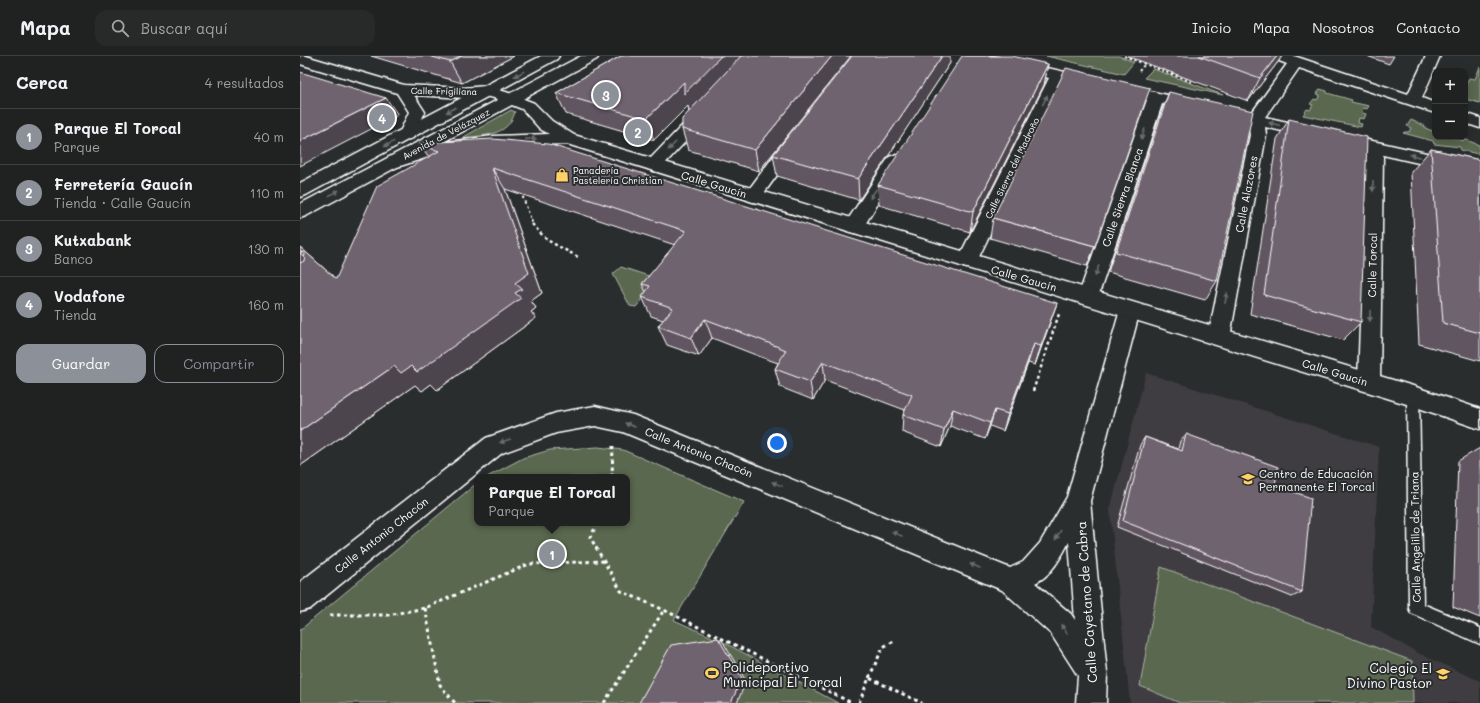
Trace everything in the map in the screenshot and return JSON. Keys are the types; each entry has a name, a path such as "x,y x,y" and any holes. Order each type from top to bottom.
{"street":[{"name":"Avenida de Velázquez","path":"300,191 552,56"},
{"name":"Avenida de Velázquez","path":"300,212 592,56"},
{"path":"974,56 1480,172"},
{"path":"1279,56 1432,107"},
{"path":"1412,101 1433,56"},
{"name":"Calle Frigiliana","path":"300,59 403,90 464,93 485,91"},
{"path":"1255,120 1296,62"},
{"name":"Calle Sierra del Madroño","path":"967,261 1058,75"},
{"name":"Calle Frigiliana","path":"403,90 417,112 407,134"},
{"path":"485,91 511,99 523,117 514,130 493,141"},
{"name":"Calle Sierra Blanca","path":"1088,297 1156,98"},
{"path":"654,165 714,101"},
{"name":"Calle Gaucín","path":"523,117 546,125 568,139 1369,382 1480,419"},
{"path":"1468,119 1480,124"},
{"name":"Calle Alazores","path":"1219,337 1258,135 1255,120"},
{"path":"753,196 802,131"},
{"name":"Calle Gaucín","path":"388,164 439,148 493,141 568,139"},
{"name":"Calle Torcal","path":"1369,382 1375,147"},
{"path":"854,226 902,150"},
{"name":"Calle Cayetano de Cabra","path":"1011,581 1032,571 1049,552 1078,501 1130,310"},
{"name":"Calle Antonio Chacón","path":"302,597 494,445 556,423 595,416 625,422 1011,581 1034,599 1061,624 1093,674"},
{"name":"Calle Cayetano de Cabra","path":"1078,501 1093,674 1091,703"}],"lane":[{"name":"Calle Angelillo de Triana","path":"1413,396 1416,608 1480,636"}],"path":[{"path":"520,187 527,217 540,236 546,241 580,258"},
{"path":"1033,391 1067,290"},
{"path":"596,526 590,537 621,591 664,610 852,703"},
{"path":"302,597 318,615 388,615 426,608 529,564 604,561"},
{"path":"426,608 440,685 455,703"},
{"path":"604,703 664,610"},
{"path":"859,703 883,647 896,640"},
{"path":"869,678 922,703"}],"shaded area":[{"path":"1146,373 1379,447 1371,627 1420,654 1480,681 1480,703 1130,703 1110,510"}],"green space":[{"path":"1046,56 1119,56 1134,62 1124,74"},
{"path":"1480,67 1480,103 1468,100 1468,80 1469,78 1475,79"},
{"path":"1153,69 1223,95 1144,78"},
{"path":"1320,89 1327,91 1327,93 1352,100 1351,102 1369,106 1367,109 1363,108 1362,113 1366,114 1364,119 1359,118 1358,123 1362,124 1361,127 1303,115 1307,109 1310,110 1313,105 1310,104 1314,99 1317,100 1320,95 1317,94"},
{"path":"511,110 515,112 512,120 501,130 486,135 462,138"},
{"path":"1411,120 1432,131 1432,140 1466,140 1479,145 1480,152 1478,151 1478,154 1461,150 1460,147 1434,144 1433,141 1403,133 1409,132 1411,128 1407,126"},
{"path":"621,267 658,279 636,307 630,306 613,274"},
{"path":"598,447 623,450 744,502 674,620 723,642 838,703 300,703 300,630 474,485 474,526 630,526 630,474 493,474 523,458 550,450"},
{"path":"1161,567 1412,661 1413,703 1180,703 1140,686"}],"building":[{"path":"429,56 462,56 450,62"},
{"path":"621,56 721,56 684,94 684,82 646,119 556,93"},
{"path":"741,56 832,56 755,150 682,129 682,119"},
{"path":"852,56 942,56 858,179 773,155"},
{"path":"962,56 1012,56 1048,64 973,212 878,185"},
{"path":"1199,56 1277,56 1260,78"},
{"path":"1066,68 1150,88 1095,246 993,218"},
{"path":"300,72 386,98 300,141"},
{"path":"1169,92 1253,111 1217,281 1116,252"},
{"path":"1289,119 1367,137 1361,322 1264,295"},
{"path":"493,139 548,144 1057,303 1041,346 1034,344 1008,414 995,410 990,423 953,409 944,430 903,415 912,395 823,362 810,382 775,369 786,350 705,319 691,338 658,326 673,308 642,297 650,286 642,284 686,231 492,168 529,273 515,283 522,289 515,293 521,298 417,372 411,366 401,373 394,366 300,431 300,263 304,261 305,253 300,252 300,247 336,279 377,186 439,151 420,145 420,143"},
{"path":"1431,149 1480,160 1480,333 1443,323"},
{"path":"1186,434 1278,467 1275,485 1311,498 1302,592 1123,521 1145,437 1182,451"},
{"path":"718,638 742,678 731,703 639,703 671,645"}],"place":[{"name":"Kutxabank","path":"606,95"},
{"name":"Vodafone","path":"382,118"},
{"name":"Ferretería Gaucín","path":"638,132"},
{"name":"Panadería Pastelería Christian","path":"562,175"},
{"name":"Centro de Educación Permanente El Torcal","path":"1248,479"},
{"name":"Parque El Torcal","path":"552,554"},
{"name":"Polideportivo Municipal El Torcal","path":"712,673"},
{"name":"Colegio El Divino Pastor","path":"1443,674"}]}
